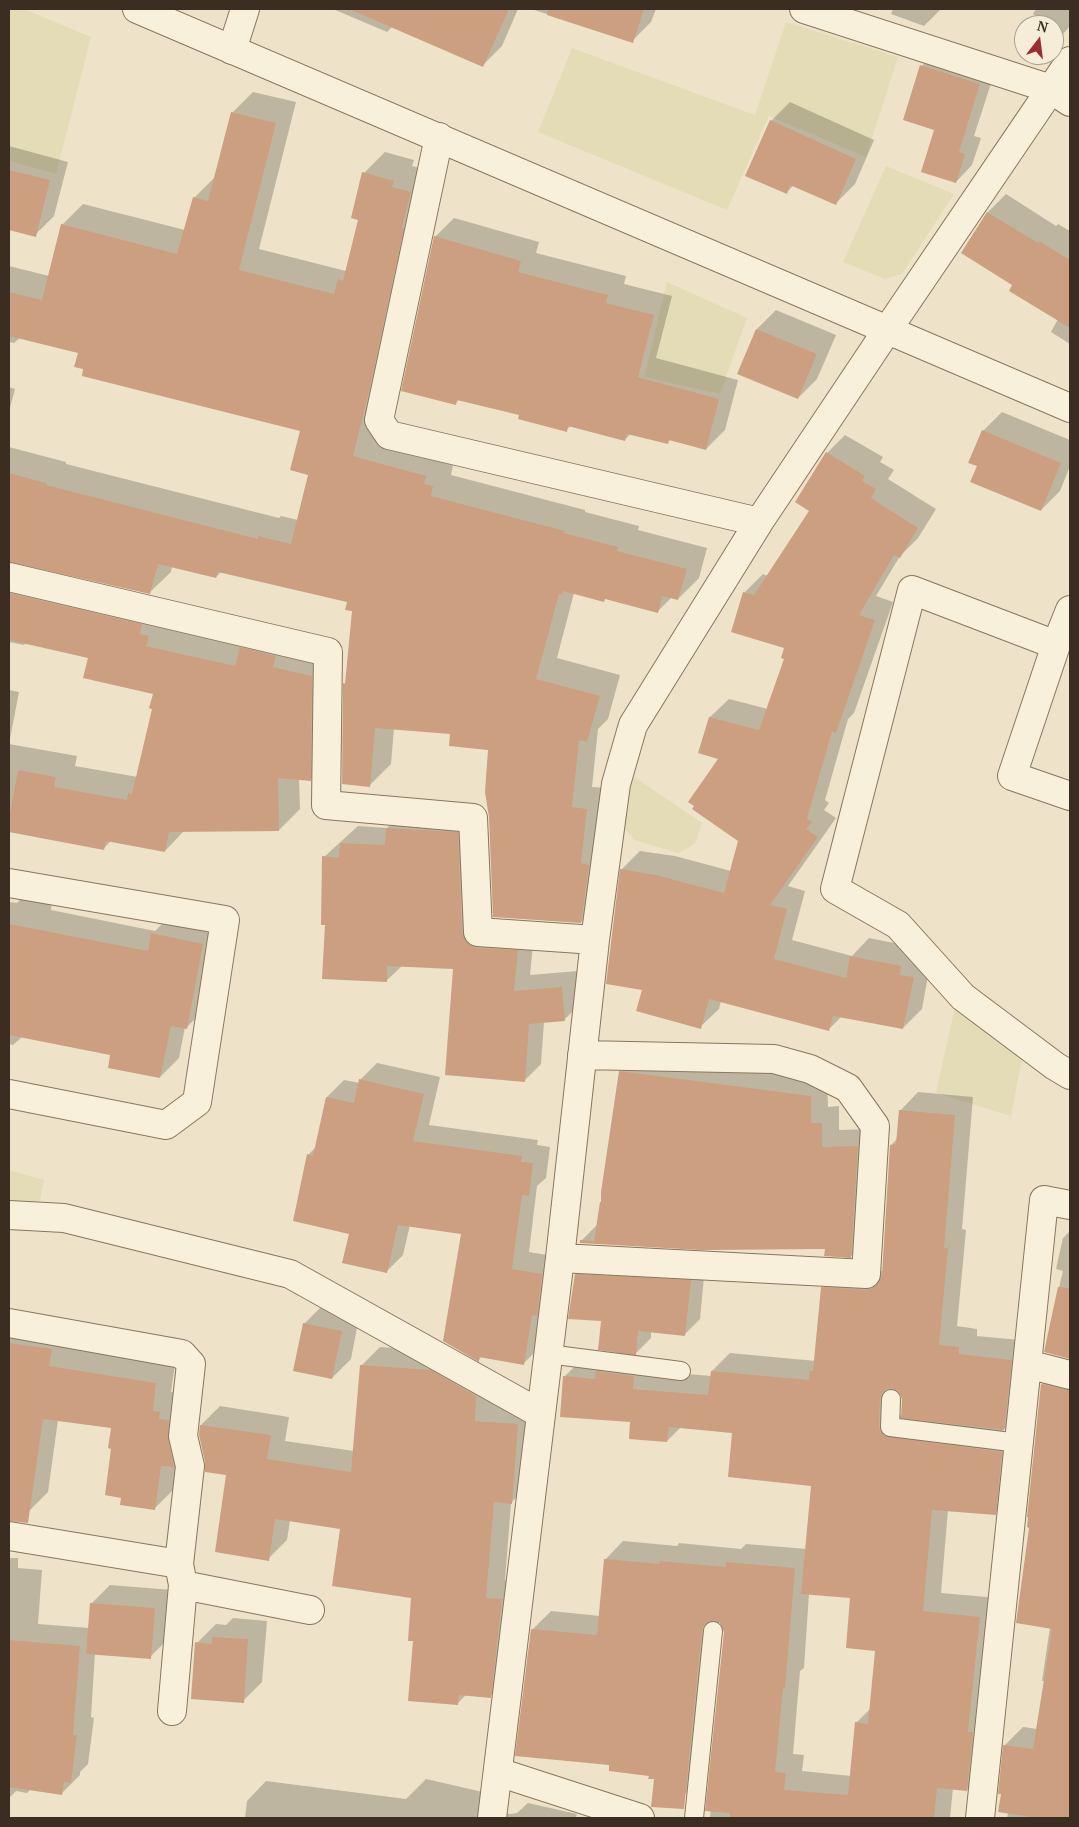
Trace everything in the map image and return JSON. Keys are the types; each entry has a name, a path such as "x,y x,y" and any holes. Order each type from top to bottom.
{"street":[{"path":"137,9 1070,408"},
{"path":"232,50 245,9"},
{"path":"804,9 1060,95"},
{"path":"492,1818 560,1258 595,940 616,784 633,725 759,522 888,329 1060,95 1070,61"},
{"path":"439,137 379,420 389,435 759,522"},
{"path":"9,577 328,652 326,805 473,818 478,932 595,940"},
{"path":"1056,645 912,590 835,889 898,925 963,996 1055,1066 1070,1075"},
{"path":"1070,610 1056,645 1012,776 1070,796"},
{"path":"9,884 226,920 197,1102 166,1125 9,1094"},
{"path":"560,1258 866,1274 875,1126 848,1088 810,1069 774,1059 582,1055"},
{"path":"980,1818 1044,1200 1070,1205"},
{"path":"9,1215 64,1218 290,1274 541,1414"},
{"path":"9,1323 182,1354 191,1364 183,1436 190,1466 172,1711"},
{"path":"1027,1364 1070,1375"},
{"path":"9,1536 181,1575 310,1610"},
{"path":"498,1772 640,1818"}],"lane":[{"path":"548,1354 681,1371"},
{"path":"891,1399 890,1427 1019,1444"},
{"path":"694,1818 713,1631"}],"shaded area":[{"path":"12,9 24,9 91,37 56,174 9,161 9,11"},
{"path":"786,22 898,57 866,157 769,116 727,210 538,132 572,48 755,115"},
{"path":"886,166 954,194 902,274 885,279 843,262"},
{"path":"667,282 747,318 720,394 644,377"},
{"path":"633,776 702,823 695,844 678,853 634,840 621,824"},
{"path":"955,1007 1022,1059 1011,1116 936,1093"},
{"path":"9,1170 44,1180 40,1201 31,1205 9,1203"}],"building":[{"path":"349,9 509,9 483,67"},
{"path":"548,9 644,9 633,43 547,15"},
{"path":"920,65 980,84 959,152 965,154 956,183 921,172 934,130 903,120"},
{"path":"231,112 276,123 239,270 334,294 338,279 343,281 358,220 351,218 362,172 394,181 392,187 411,192 370,387 353,456 426,476 424,484 433,486 431,496 565,531 564,533 618,547 617,551 687,569 678,600 662,596 658,613 605,599 604,602 563,591 562,595 559,594 536,679 600,696 587,742 579,740 572,807 587,809 581,863 589,865 581,923 493,917 489,817 485,792 488,750 449,746 450,734 375,728 370,787 342,784 343,683 345,684 352,611 345,610 347,602 218,572 216,578 158,564 150,594 9,562 9,473 46,483 46,485 258,539 258,536 291,544 308,475 290,470 300,431 82,376 83,369 74,367 78,353 9,336 9,292 42,300 61,224 177,254 193,197 208,201"},
{"path":"770,120 856,159 836,205 790,185 787,194 745,176"},
{"path":"9,170 50,180 36,237 9,230"},
{"path":"987,212 1070,260 1070,328 1009,291 1012,285 961,253"},
{"path":"434,236 521,261 518,272 608,295 606,303 654,315 638,377 719,399 706,450 669,440 668,444 627,434 625,441 568,426 567,432 518,419 519,415 457,400 456,405 401,391"},
{"path":"756,329 817,354 798,399 737,374"},
{"path":"982,430 1061,463 1041,511 970,482 977,466 968,463"},
{"path":"826,452 865,476 862,481 876,489 871,498 918,528 900,558 894,555 859,615 875,620 836,733 832,731 807,819 812,822 806,829 818,837 770,905 787,909 774,959 846,978 850,956 901,966 900,975 914,977 903,1029 833,1016 829,1031 709,999 701,1029 636,1011 642,990 606,984 620,869 656,875 724,893 738,841 692,809 694,806 688,802 718,759 698,753 709,717 759,730 784,659 781,658 784,648 731,632 743,592 754,595 809,511 795,502"},
{"path":"9,593 142,624 140,634 149,636 146,646 235,666 240,647 276,656 273,667 312,676 311,781 278,778 279,831 169,832 165,852 106,841 104,850 9,832 9,819 18,770 56,777 54,787 127,800 128,793 132,794 152,709 149,708 153,694 83,678 88,658 9,640"},
{"path":"386,828 458,832 462,933 465,940 477,948 518,950 514,991 562,987 565,1021 529,1024 525,1082 445,1075 453,969 387,966 387,982 322,979 325,925 321,925 322,856 339,858 340,843 385,845"},
{"path":"9,924 148,951 151,933 203,944 187,1029 171,1026 160,1078 108,1068 110,1055 9,1035"},
{"path":"619,1071 811,1096 811,1123 822,1123 822,1147 858,1146 851,1258 824,1256 825,1249 700,1250 580,1243 580,1240 594,1241"},
{"path":"359,1079 424,1094 413,1141 522,1156 521,1162 533,1163 529,1196 522,1195 512,1269 542,1274 537,1316 532,1315 524,1365 479,1357 479,1362 443,1341 461,1234 398,1225 387,1273 342,1263 349,1234 293,1221 307,1154 313,1156 326,1097 354,1103"},
{"path":"899,1110 955,1115 944,1248 948,1248 939,1345 959,1347 959,1354 1012,1360 1004,1430 901,1418 902,1399 897,1390 892,1388 886,1389 880,1399 879,1427 884,1436 1002,1452 996,1515 932,1510 923,1611 980,1617 968,1732 973,1732 967,1791 937,1788 934,1818 730,1818 730,1813 705,1811 724,1632 720,1623 714,1620 705,1624 702,1630 684,1809 651,1807 654,1779 648,1779 649,1776 609,1771 609,1765 515,1756 531,1629 597,1635 604,1559 659,1564 660,1561 726,1567 726,1562 795,1568 785,1688 783,1688 775,1772 786,1773 784,1790 848,1795 855,1722 868,1724 875,1651 846,1648 850,1598 801,1594 811,1486 728,1477 732,1433 669,1427 667,1442 629,1439 630,1422 560,1417 563,1376 595,1379 596,1371 634,1376 633,1389 708,1395 711,1371 809,1380 810,1371 813,1371 821,1287 866,1290 873,1288 879,1282 882,1275 890,1145 896,1144"},
{"path":"575,1274 691,1280 685,1336 638,1331 636,1355 598,1350 601,1321 568,1319"},
{"path":"1058,1287 1070,1288 1070,1359 1044,1352"},
{"path":"303,1323 342,1331 332,1379 293,1371"},
{"path":"9,1343 52,1349 49,1366 156,1383 153,1411 160,1412 159,1419 169,1420 168,1439 174,1467 161,1466 155,1510 120,1505 121,1498 105,1495 111,1449 108,1448 111,1428 43,1419 28,1523 9,1521"},
{"path":"360,1365 431,1370 476,1396 475,1421 518,1424 512,1504 494,1502 486,1598 502,1599 491,1698 459,1695 458,1705 408,1701 413,1641 408,1641 411,1598 332,1586 340,1529 275,1519 269,1561 215,1552 226,1475 205,1472 205,1462 199,1435 200,1425 271,1435 267,1459 351,1472"},
{"path":"1041,1384 1070,1390 1070,1818 1038,1818 998,1812 1001,1794 998,1794 1003,1745 1033,1749 1052,1629 1016,1623 1029,1528 1027,1527 1027,1517"},
{"path":"90,1603 155,1608 151,1659 86,1654"},
{"path":"212,1637 248,1639 244,1703 191,1699 195,1642 212,1644"},
{"path":"9,1640 80,1646 73,1735 77,1735 71,1783 64,1782 62,1795 9,1787"}]}
